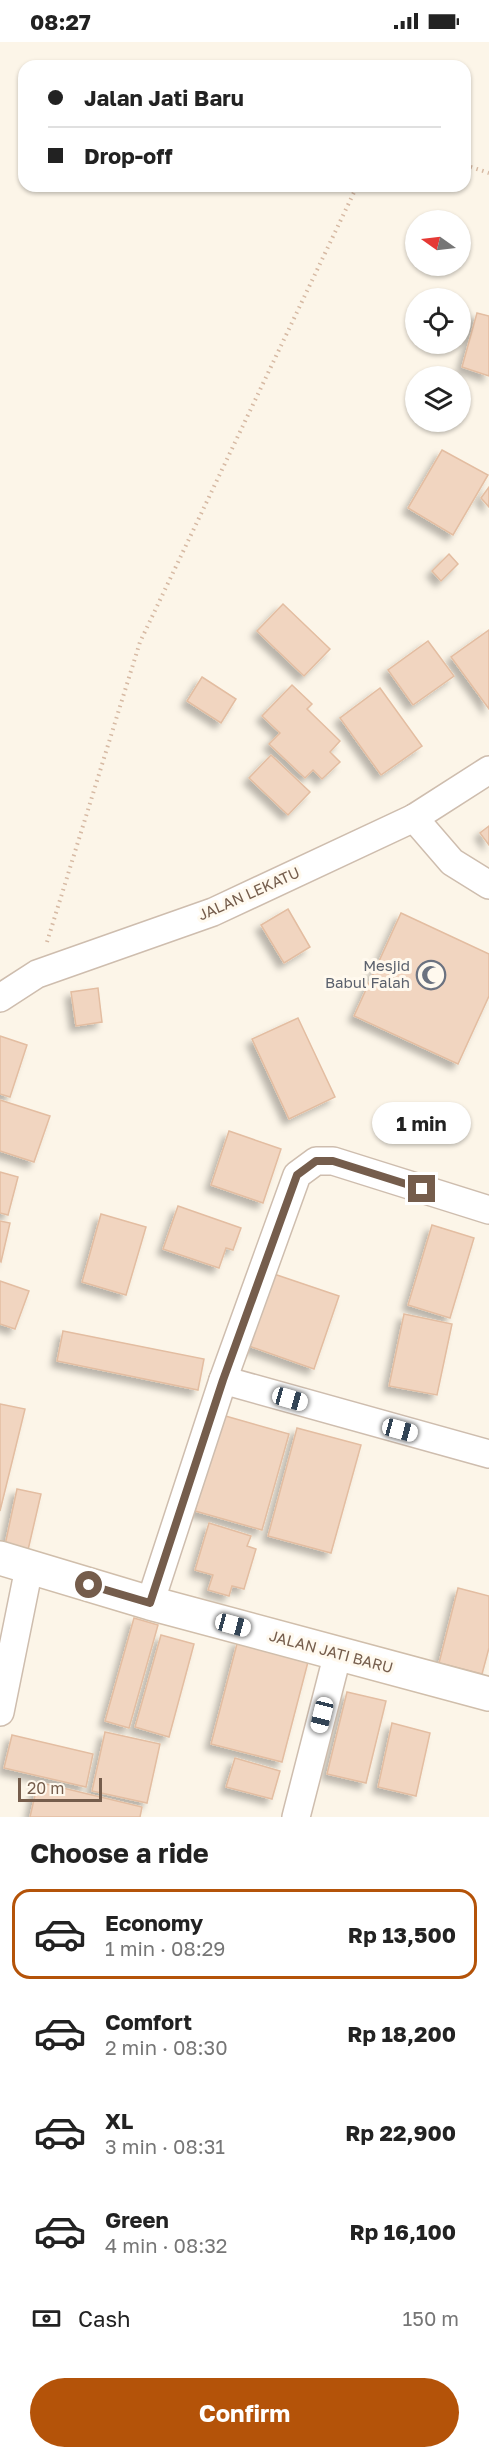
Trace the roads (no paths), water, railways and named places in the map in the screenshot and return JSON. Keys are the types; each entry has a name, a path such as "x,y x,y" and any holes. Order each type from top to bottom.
{"street":[{"name":"JALAN LEKATU","path":"0,998 37,974 213,912 414,818 489,770"},
{"path":"414,818 452,862 489,885"},
{"path":"150,1603 223,1380 289,1190 297,1175 316,1161 333,1161 489,1210"},
{"path":"223,1380 489,1454"},
{"path":"0,1712 14,1563"},
{"name":"JALAN JATI BARU","path":"14,1563 150,1603 489,1694"},
{"path":"296,1817 338,1653"}],"place":[{"name":"Mesjid Babul Falah","path":"431,975"}]}
